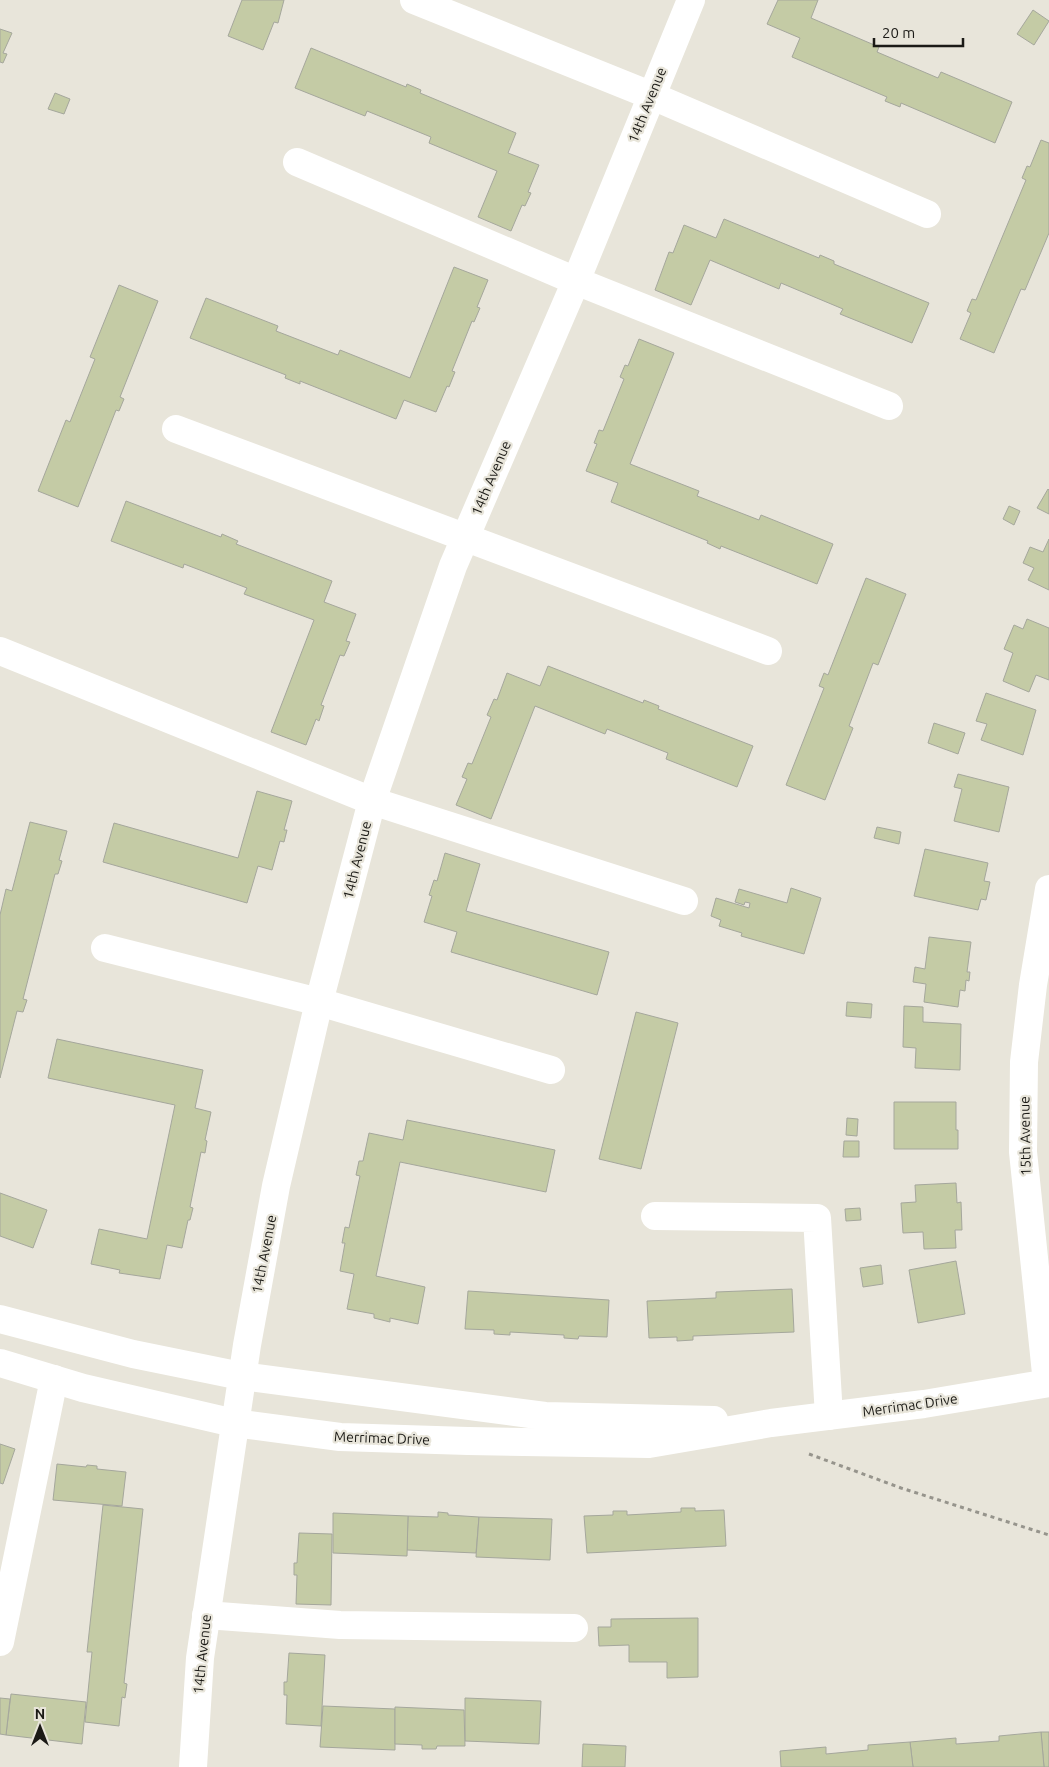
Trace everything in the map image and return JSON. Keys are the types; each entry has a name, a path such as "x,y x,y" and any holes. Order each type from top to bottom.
{"street":[{"path":"414,0 650,96 927,214"},
{"name":"14th Avenue","path":"193,1767 200,1658 206,1615 241,1376 276,1186 318,1002 372,801 453,566 576,281 650,96 691,0"},
{"path":"297,162 576,281 889,406"},
{"path":"176,429 768,651"},
{"path":"0,651 372,801 684,901"},
{"name":"15th Avenue","path":"1048,1383 1023,1152 1024,1062 1033,985 1049,889"},
{"path":"105,948 318,1002 551,1070"},
{"path":"655,1216 818,1218 829,1416"},
{"name":"Merrimac Drive","path":"0,1319 133,1354 241,1376 545,1416 771,1423"},
{"name":"Merrimac Drive","path":"0,1363 54,1379 234,1423 340,1437 649,1444 771,1423 924,1404 1048,1383"},
{"path":"0,1642 54,1379"},
{"path":"206,1615 340,1625 574,1628"}],"path":[{"path":"809,1454 901,1488 1049,1535"}],"building":[{"path":"242,0 284,0 278,23 274,22 263,50 228,36"},
{"path":"778,0 818,0 811,18 879,47 877,52 938,78 941,72 1012,102 995,143 901,103 900,107 885,101 887,97 792,57 800,38 767,24"},
{"path":"1033,10 1049,21 1034,45 1017,34"},
{"path":"0,29 12,33 3,53 7,54 3,63 0,62"},
{"path":"311,48 406,87 407,84 421,90 420,93 516,133 508,153 539,165 528,192 531,193 525,206 522,205 511,231 478,217 497,171 429,143 431,137 367,111 365,116 295,88"},
{"path":"55,93 70,99 64,114 48,109"},
{"path":"1041,140 1049,143 1049,233 1025,290 1021,289 994,353 960,339 971,313 967,311 972,299 976,300 1026,180 1022,178 1027,166 1030,167"},
{"path":"724,219 819,258 820,255 834,261 834,264 929,303 912,343 840,314 843,309 781,283 779,289 710,260 691,305 655,290 669,252 673,253 684,225 716,238"},
{"path":"454,267 488,280 477,307 480,308 474,322 472,321 452,371 455,372 436,412 404,400 396,419 300,381 300,384 285,378 286,375 190,338 206,298 278,326 276,331 338,355 340,350 410,378"},
{"path":"119,285 158,301 120,397 124,399 119,411 116,410 78,507 38,491 66,420 70,422 95,359 90,357"},
{"path":"639,339 674,353 630,464 699,491 697,496 759,520 761,515 833,544 817,584 721,546 720,549 707,543 708,541 611,502 618,483 586,471 597,444 594,443 599,430 603,431 624,379 620,377 625,365 628,366"},
{"path":"1049,490 1049,514 1037,508"},
{"path":"126,501 221,537 222,534 238,541 236,544 332,581 324,602 356,614 346,641 350,642 344,656 340,655 321,705 324,706 319,721 316,719 306,745 271,732 314,620 244,594 247,588 184,564 183,568 111,541"},
{"path":"1009,506 1020,511 1014,525 1003,519"},
{"path":"1049,539 1049,590 1028,580 1034,568 1023,563 1030,547 1043,552"},
{"path":"866,578 906,594 878,665 873,663 849,726 853,728 825,800 786,785 824,688 819,686 824,673 828,675"},
{"path":"1027,619 1049,628 1049,680 1036,675 1029,692 1003,681 1013,653 1004,649 1014,625 1023,629"},
{"path":"548,666 643,703 644,700 659,706 658,709 753,746 737,787 666,759 668,753 607,729 605,734 535,706 491,819 456,805 467,779 462,777 468,763 472,764 491,717 487,715 494,699 497,700 507,673 540,686"},
{"path":"986,693 1036,710 1023,755 981,740 987,724 976,721"},
{"path":"934,723 965,733 958,754 928,743"},
{"path":"958,774 1009,787 999,832 954,821 962,789 954,787"},
{"path":"257,791 292,801 284,830 287,830 284,842 280,841 272,870 258,866 247,903 103,862 114,823 238,858"},
{"path":"30,822 67,831 59,860 62,861 58,874 55,874 23,999 27,1000 23,1012 17,1011 0,1078 0,915 6,889 12,891"},
{"path":"877,827 901,832 899,844 874,838"},
{"path":"925,849 988,863 984,881 990,882 986,900 981,899 978,910 914,896"},
{"path":"445,853 480,864 466,911 609,952 597,995 451,952 457,932 424,922 432,896 429,895 434,880 437,881"},
{"path":"791,888 821,898 804,954 741,936 742,933 719,926 721,920 711,916 716,898 749,908 750,903 745,902 744,905 735,902 739,889 787,903"},
{"path":"929,937 971,942 967,972 970,972 969,981 966,980 965,991 960,990 958,1007 924,1002 926,984 913,982 915,967 925,969"},
{"path":"847,1002 872,1004 871,1018 846,1016"},
{"path":"904,1006 923,1007 923,1022 961,1024 960,1070 915,1068 916,1048 903,1047"},
{"path":"636,1012 678,1023 641,1169 599,1159"},
{"path":"57,1039 203,1070 195,1108 211,1112 205,1140 207,1141 205,1153 201,1152 190,1207 193,1208 190,1220 188,1220 182,1248 167,1245 160,1279 119,1273 120,1270 91,1264 99,1229 147,1239 175,1105 48,1078"},
{"path":"894,1102 956,1102 958,1149 894,1149"},
{"path":"847,1118 858,1119 857,1136 846,1135"},
{"path":"407,1120 555,1150 546,1192 400,1162 376,1276 425,1287 418,1324 390,1318 390,1322 374,1318 374,1314 347,1309 354,1274 340,1271 345,1243 342,1243 345,1227 349,1228 360,1176 356,1175 359,1161 363,1161 369,1133 403,1140"},
{"path":"844,1141 859,1141 859,1157 843,1157"},
{"path":"956,1183 957,1203 961,1202 962,1230 955,1230 956,1248 924,1249 923,1232 903,1233 901,1203 916,1202 915,1185"},
{"path":"0,1193 47,1210 33,1248 0,1236"},
{"path":"860,1208 861,1220 846,1221 845,1209"},
{"path":"956,1261 965,1314 918,1323 909,1270"},
{"path":"881,1265 883,1284 863,1287 860,1268"},
{"path":"792,1289 794,1332 693,1336 693,1340 677,1341 677,1337 649,1338 647,1301 716,1298 716,1292"},
{"path":"468,1291 609,1300 607,1337 579,1336 578,1339 564,1338 564,1335 510,1332 510,1335 494,1334 494,1330 465,1329"},
{"path":"0,1444 15,1449 3,1484 0,1483"},
{"path":"57,1464 86,1467 87,1465 97,1466 97,1469 126,1472 122,1506 53,1500"},
{"path":"103,1505 143,1509 124,1683 127,1684 125,1698 122,1697 119,1726 85,1722 92,1652 87,1652"},
{"path":"681,1508 695,1508 695,1511 724,1510 726,1546 587,1553 584,1516 613,1515 613,1511 627,1511 627,1515 681,1512"},
{"path":"438,1512 448,1513 448,1515 479,1517 476,1553 407,1550 408,1516 438,1517"},
{"path":"333,1513 408,1516 407,1556 333,1553"},
{"path":"479,1517 552,1519 550,1560 476,1557"},
{"path":"299,1533 332,1534 331,1605 296,1604 297,1575 294,1575 294,1563 297,1563"},
{"path":"698,1618 698,1677 667,1678 667,1662 629,1662 629,1645 599,1646 598,1627 611,1627 611,1619"},
{"path":"289,1653 325,1655 321,1726 286,1724 287,1695 284,1695 284,1682 287,1682"},
{"path":"11,1694 86,1702 82,1744 6,1735"},
{"path":"0,1698 10,1699 6,1735 0,1734"},
{"path":"465,1698 541,1701 539,1744 465,1741"},
{"path":"323,1706 395,1709 395,1750 320,1747"},
{"path":"395,1707 464,1710 465,1746 437,1746 436,1749 422,1749 422,1745 395,1744"},
{"path":"1041,1732 1049,1732 1049,1767 1044,1767"},
{"path":"1041,1732 1044,1767 913,1767 910,1742 956,1738 956,1744 999,1741 999,1736"},
{"path":"910,1742 913,1767 781,1767 780,1751 826,1747 826,1754 868,1750 868,1745"},
{"path":"583,1744 626,1746 625,1767 582,1767"}]}
